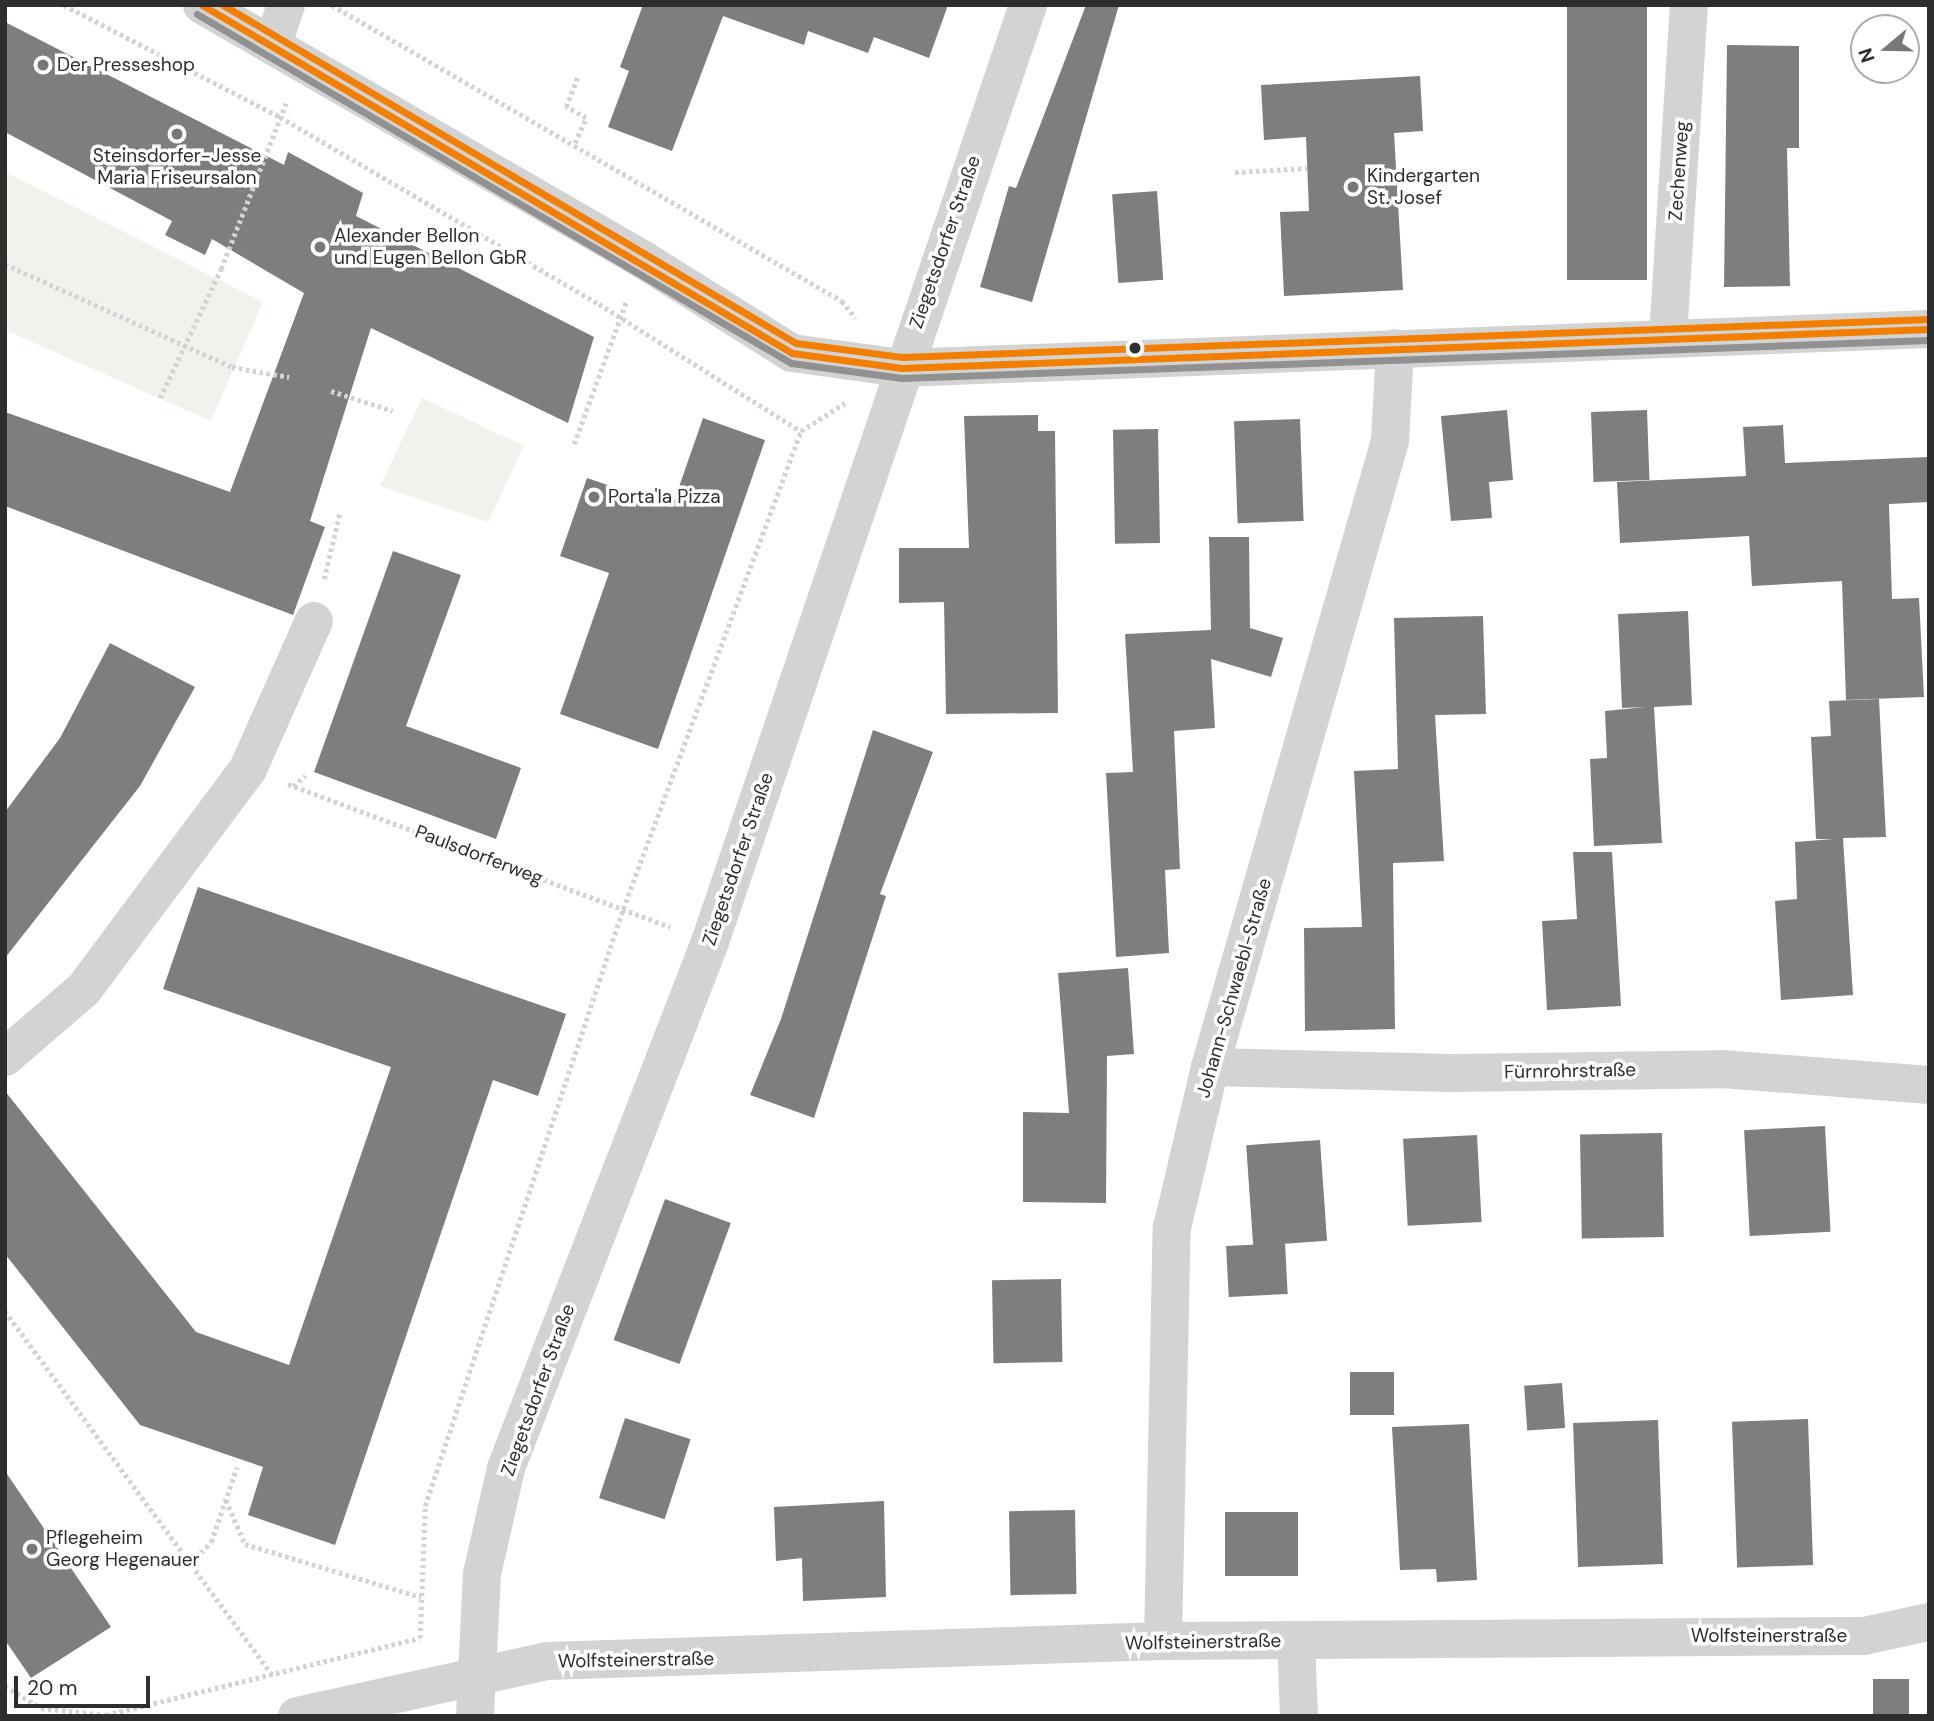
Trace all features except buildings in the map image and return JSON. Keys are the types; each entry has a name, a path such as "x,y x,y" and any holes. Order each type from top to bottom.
{"street":[{"path":"202,5 288,52 642,259 792,352 902,368 1929,329"},
{"path":"286,5 288,52"},
{"name":"Ziegetsdorfer Straße","path":"475,1716 482,1574 506,1468 710,942 902,368 1028,5"},
{"name":"Zechenweg","path":"1668,337 1689,5"},
{"name":"Johann-Schwaebl-Straße","path":"1163,1641 1172,1228 1210,1068 1390,441 1395,348"},
{"path":"5,1057 84,989 248,769 313,621"},
{"name":"Fürnrohrstraße","path":"1210,1068 1452,1073 1722,1069 1929,1085"},
{"name":"Wolfsteinerstraße","path":"287,1700 571,1660 1163,1641 1864,1636 1929,1622"},
{"path":"1296,1641 1299,1716"}],"path":[{"path":"5,1686 41,1708 106,1715 420,1638 425,1506 622,909 801,431 621,317 280,117 64,5"},
{"path":"332,5 842,301 902,368"},
{"path":"160,398 186,346 280,117 288,52"},
{"path":"574,144 586,118 566,107 579,76"},
{"path":"1236,172 1307,168"},
{"path":"573,443 642,259"},
{"path":"5,264 232,367 289,377"},
{"path":"331,391 393,411"},
{"path":"313,621 340,512"},
{"name":"Paulsdorferweg","path":"248,769 710,942"},
{"path":"293,786 305,776"},
{"path":"5,1311 271,1673 287,1700"},
{"path":"191,1563 211,1542 237,1466"},
{"path":"226,1500 245,1544 421,1597"}],"shaded area":[{"path":"5,172 263,302 211,421 5,330"},
{"path":"422,398 524,446 488,522 380,486"}],"transit line":[{"path":"202,5 792,353 902,368 1929,329"},
{"path":"223,5 796,343 903,357 1929,319"},
{"path":"197,14 791,363 902,378 1929,340"}],"place":[{"name":"Der Presseshop","path":"43,65"},
{"name":"Steinsdorfer-Jesse Maria Friseursalon","path":"177,134"},
{"name":"Kindergarten St. Josef","path":"1353,187"},
{"name":"Alexander Bellon und Eugen Bellon GbR","path":"320,247"},
{"name":"Porta'la Pizza","path":"594,497"},
{"name":"Pflegeheim Georg Hegenauer","path":"32,1549"}]}
